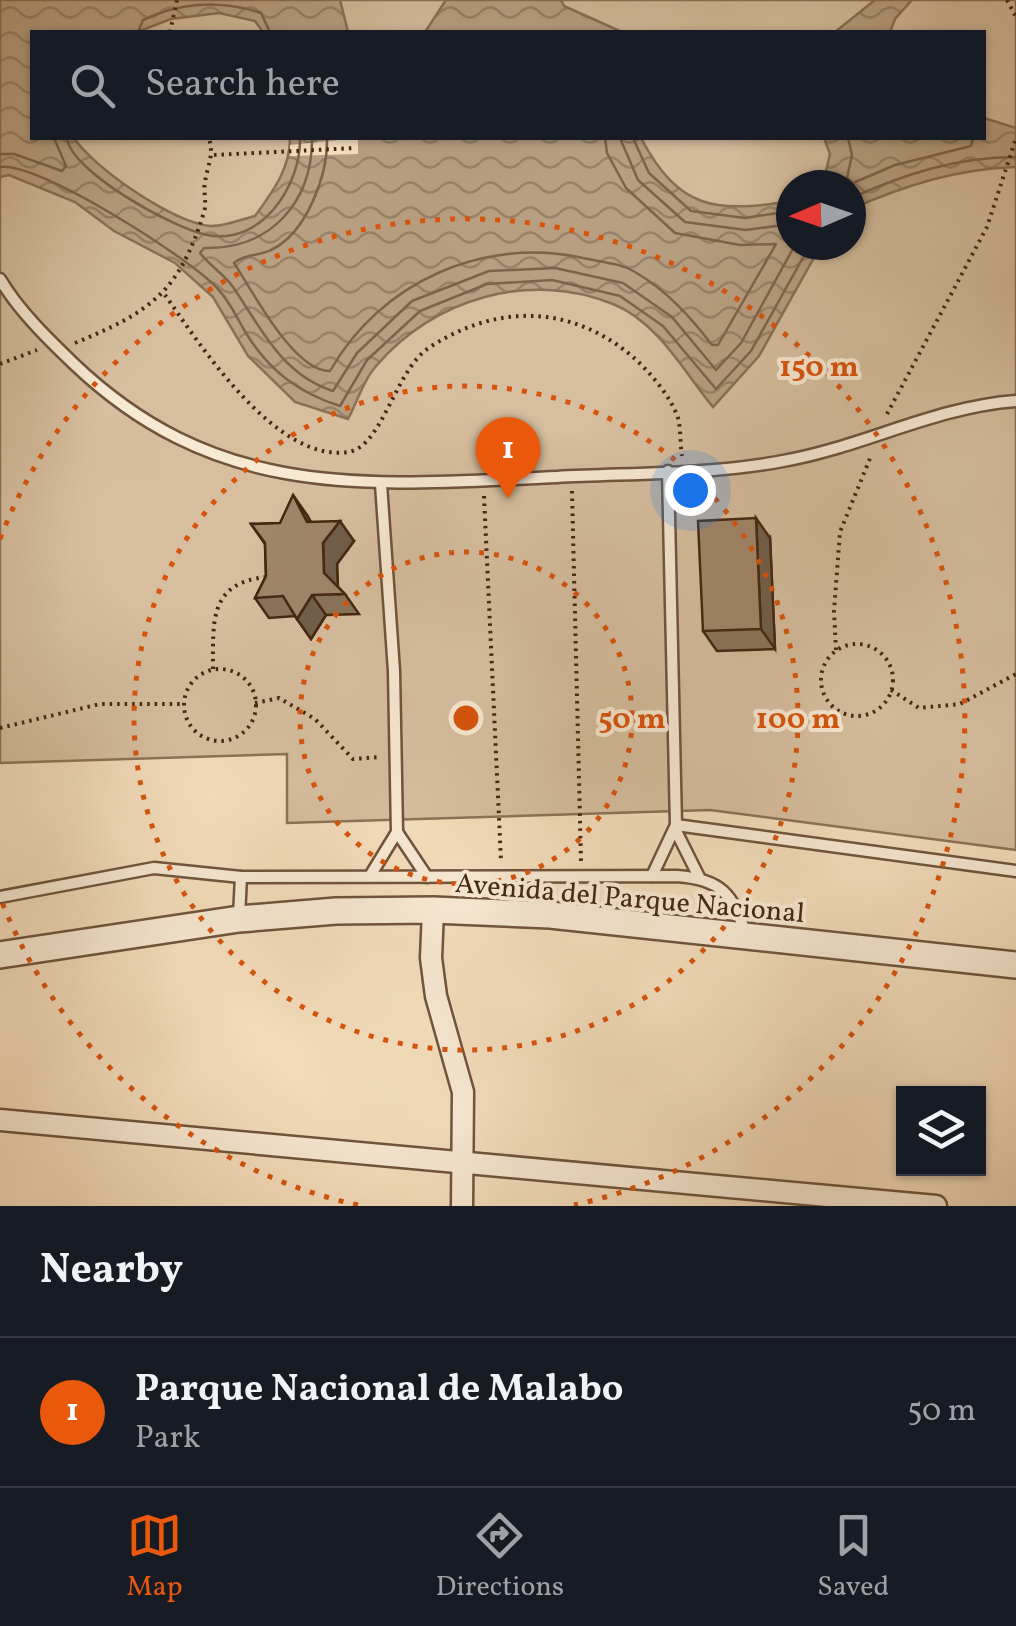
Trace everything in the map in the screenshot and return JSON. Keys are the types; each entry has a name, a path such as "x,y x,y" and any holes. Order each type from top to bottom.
{"street":[{"name":"Avenida del Parque Nacional","path":"0,955 238,920 336,911 433,910 550,915 1016,966"},
{"path":"433,910 431,958 436,996 463,1092 462,1206"},
{"path":"0,1120 86,1124 790,1200 936,1206"}],"lane":[{"path":"0,279 59,350 100,389 156,427 220,460 302,478 381,484 668,472 786,461 968,404 1016,400"},
{"path":"668,472 676,828 699,878"},
{"path":"370,876 397,832 381,484"},
{"path":"676,828 1016,871"},
{"path":"652,876 676,828"},
{"path":"397,832 427,876"},
{"path":"0,896 154,868 241,877 699,878 724,888 735,900 746,936"},
{"path":"238,920 241,877"}],"path":[{"path":"170,30 177,0"},
{"path":"1007,0 1016,17"},
{"path":"836,650 834,611 840,532 892,401 987,226 1016,138"},
{"path":"0,364 30,350 59,350 131,320 164,295 206,209 205,182 214,155 210,140"},
{"path":"214,155 354,148"},
{"path":"164,295 214,363 274,427 314,451 351,452 374,436 396,385 426,349 463,330 518,315 571,318 604,333 648,370 678,416 683,471"},
{"path":"571,476 581,876"},
{"path":"483,480 502,876"},
{"path":"212,669 213,628 222,595 239,580 269,577"},
{"path":"856,644 876,650 890,666 892,690 886,702 866,716 842,714 833,708 820,678 828,657 836,650 856,644"},
{"path":"212,669 236,673 253,690 255,703 243,732 222,740 195,731 184,704 192,682 212,669"},
{"path":"892,690 919,708 960,704 1016,674"},
{"path":"255,703 279,698 315,720 353,759 396,756"},
{"path":"0,728 100,704 184,704"}],"shaded area":[{"path":"0,0 1016,0 1016,850 710,810 287,823 287,754 0,763"}],"water":[{"path":"0,0 340,0 348,30 262,30 255,21 219,13 171,19 142,30 30,30 30,140 76,140 98,164 135,192 176,215 215,226 255,216 284,170 290,140 642,140 655,162 685,193 720,205 776,203 776,260 813,260 759,356 713,407 657,335 629,312 581,294 517,291 454,308 400,342 372,371 348,419 295,402 248,356 213,297 175,263 114,231 75,202 9,175 0,177"},
{"path":"446,0 561,0 564,6 618,30 426,30"},
{"path":"875,0 912,0 891,30 838,30"},
{"path":"986,119 1016,128 1016,167 932,180 866,203 866,170 826,170 830,154 825,140 986,140"}],"pier":[{"path":"358,140 358,154 290,156 290,145"}],"building":[{"path":"293,495 307,522 340,521 323,543 324,573 345,594 312,595 297,619 283,596 255,598 266,576 265,543 251,524 280,523"},
{"path":"756,518 761,629 703,631 698,521"}],"place":[{"name":"Parque Nacional de Malabo","path":"508,499"}]}
